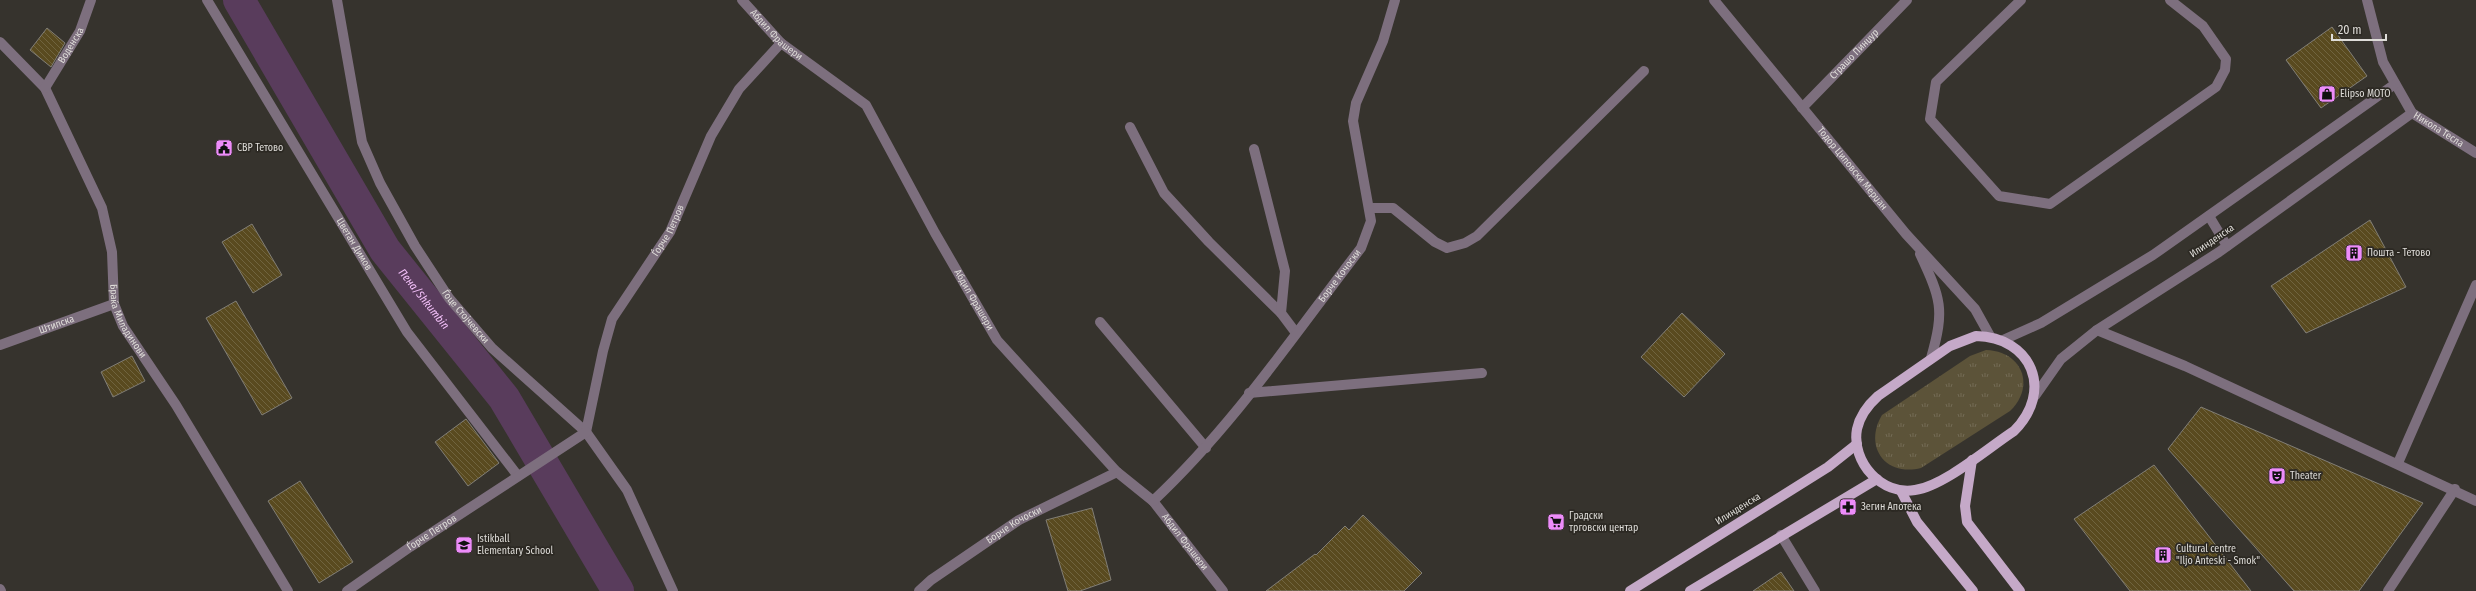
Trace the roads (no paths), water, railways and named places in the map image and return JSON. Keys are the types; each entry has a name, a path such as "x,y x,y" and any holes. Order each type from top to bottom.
{"main road":[{"path":"1973,591 1917,522 1901,491 1877,479 1867,470 1857,444 1857,430 1868,405 1878,396 1962,339 1976,336 1990,336 2003,340 2024,357 2031,369 2035,396"},
{"name":"Илинденска","path":"1901,491 1929,487 2014,431 2024,421 2035,396"},
{"name":"Илинденска","path":"1630,591 1828,467 1857,444"},
{"path":"1972,460 1965,506 1967,522 2020,591"},
{"path":"1690,591 1781,535 1877,479"}],"street":[{"name":"Воденска","path":"45,88 80,31 91,0"},
{"name":"Цветан Димов","path":"207,0 407,332 518,476"},
{"name":"Ѓоце Стојчевски","path":"337,0 354,110 362,142 380,183 415,246 448,298 492,348 586,432 627,490 673,591"},
{"name":"Абдил Фрашери","path":"742,0 782,43 866,105 935,234 997,340 1118,472 1154,501 1223,591"},
{"name":"Борче Кочоски","path":"1154,501 1206,448 1360,248 1371,221 1353,121 1356,103 1383,42 1395,0"},
{"name":"Тодор Циповски Мерџан","path":"1714,0 1915,243 1975,309 1990,336"},
{"name":"Страшо Пинџур","path":"1802,108 1907,0"},
{"path":"2021,0 1936,82 1930,119 1999,196 2050,204 2216,87 2225,70 2226,59 2203,26 2170,0"},
{"name":"Никола Тесла","path":"2367,0 2383,62 2412,113 2466,148 2476,152"},
{"name":"Браќа Миладинови","path":"0,42 45,88 102,208 112,252 114,304 122,326 176,405 288,591"},
{"name":"Ѓорче Петров","path":"347,591 410,547 532,468 570,441 586,432 603,351 612,319 670,232 711,136 739,89 782,43"},
{"path":"1369,208 1393,208 1435,242 1448,248 1465,244 1477,236 1644,71"},
{"path":"2003,340 2040,323 2153,256 2395,84"},
{"name":"Илинденска","path":"2035,396 2061,359 2097,330 2227,246 2412,113"},
{"path":"1130,127 1164,192 1209,242 1281,313 1296,333"},
{"name":"Никола Тесла","path":"2466,148 2476,160"},
{"path":"1254,149 1285,271 1281,313"},
{"path":"2209,216 2227,246"},
{"path":"1915,243 1932,281 1940,306 1939,332 1932,358"},
{"path":"2398,463 2476,286"},
{"name":"Штипска","path":"0,345 114,304"},
{"path":"1100,322 1206,448"},
{"path":"2097,330 2185,366 2455,489 2476,501"},
{"path":"1249,393 1482,372"},
{"name":"Борче Кочоски","path":"920,591 931,580 1019,520 1118,472"},
{"path":"2388,591 2455,489"},
{"path":"1781,535 1814,591"}],"waterway":[{"name":"Пена/Shkumbin","path":"239,0 385,250 504,398 618,591"}],"place":[{"name":"Elipso MOTO","path":"2327,94"},
{"name":"СВР Тетово","path":"224,148"},
{"name":"Пошта - Тетово","path":"2354,253"},
{"name":"Theater","path":"2277,476"},
{"name":"Зегин Апотека","path":"1848,507"},
{"name":"Градски трговски центар","path":"1556,522"},
{"name":"Istikball Elementary School","path":"464,545"},
{"name":"Cultural centre \"Iljo Anteski - Smok\"","path":"2163,555"}]}
